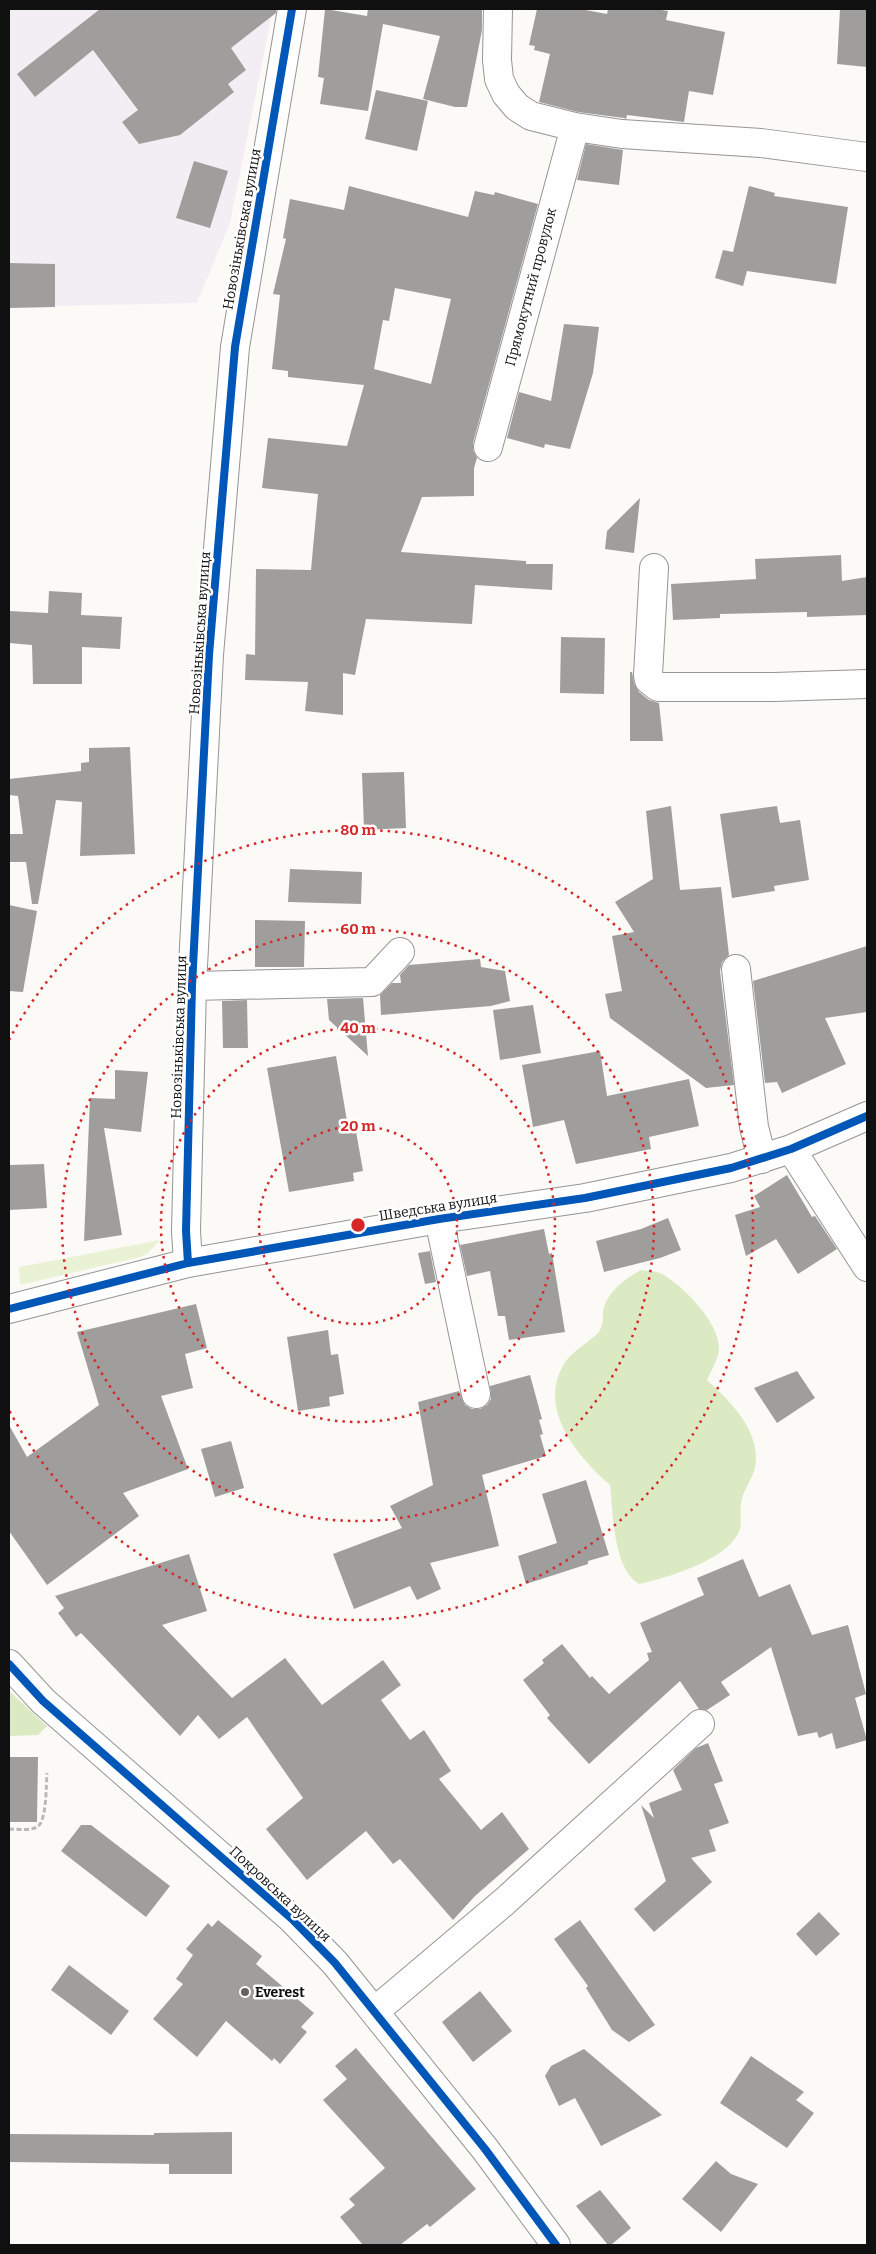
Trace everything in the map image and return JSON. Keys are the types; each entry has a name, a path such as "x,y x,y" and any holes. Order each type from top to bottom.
{"street":[{"name":"Новозіньківська вулиця","path":"188,1263 186,1231 192,986 209,655 235,347 292,9"},
{"path":"498,9 497,60 499,78 506,94 517,107 531,116 575,127 622,134 761,143 867,157"},
{"name":"Прямокутний провулок","path":"488,447 575,127"},
{"path":"654,568 648,675 649,680 658,687 774,687 867,684"},
{"path":"192,986 372,982 400,952"},
{"path":"736,969 754,1127 762,1159"},
{"name":"Шведська вулиця","path":"9,1309 188,1263 439,1218 585,1198 731,1168 791,1149 867,1116"},
{"path":"791,1149 867,1267"},
{"path":"439,1218 476,1394"},
{"name":"Покровська вулиця","path":"9,1664 43,1701 292,1919 335,1963 485,2149 556,2245"},
{"path":"375,2011 504,1902 700,1724"}],"path":[{"path":"9,1829 35,1829 40,1825 44,1818 47,1773"}],"shaded area":[{"path":"9,9 273,9 230,223 197,303 9,307"}],"green space":[{"path":"160,1240 147,1254 140,1257 20,1285 19,1267"},
{"path":"641,1270 660,1273 669,1278 688,1294 706,1315 717,1337 719,1347 717,1359 707,1380 742,1418 754,1442 756,1454 754,1471 742,1498 740,1529 734,1540 724,1549 697,1566 639,1584 630,1577 619,1553 610,1485 574,1446 564,1430 555,1398 557,1381 564,1364 572,1354 593,1338 600,1330 604,1307 610,1295 624,1281"},
{"path":"9,1691 47,1726 38,1735 9,1736"}],"building":[{"path":"100,9 276,9 276,13 231,48 246,70 228,84 234,92 180,135 139,144 122,122 138,110 93,50 35,97 17,74"},
{"path":"325,9 367,16 368,9 482,9 482,30 467,107 455,107 423,99 440,36 383,24 368,111 320,104 324,78 318,77"},
{"path":"537,9 580,9 607,14 608,9 655,9 668,11 666,20 725,32 713,95 689,91 684,122 627,115 626,119 578,112 539,102 550,54 534,50 535,46 529,45"},
{"path":"840,9 867,9 867,67 837,64"},
{"path":"376,90 428,101 417,151 365,139"},
{"path":"586,144 623,150 619,185 577,180"},
{"path":"194,161 228,171 210,228 176,218"},
{"path":"349,186 468,217 475,191 494,195 495,192 538,204 473,443 473,450 477,458 474,468 474,496 422,497 401,552 526,561 526,564 553,564 552,590 475,585 472,624 366,619 355,675 343,673 343,715 305,711 308,682 245,680 246,654 255,655 256,569 311,570 318,494 262,488 268,438 347,446 364,385 288,377 288,371 272,369 280,295 273,294 286,239 283,238 290,199 344,210","holes":["395,288 451,299 431,384 374,369 383,320 389,321"]},
{"path":"749,186 775,193 774,196 848,207 836,284 747,271 743,286 715,278 723,250 733,252"},
{"path":"9,263 55,264 55,307 9,308"},
{"path":"564,324 599,327 593,373 570,449 545,444 544,448 507,438 519,392 551,401"},
{"path":"640,498 634,553 605,549 607,531"},
{"path":"841,555 842,581 867,577 867,615 807,617 807,612 720,614 720,618 673,620 671,584 756,579 755,559"},
{"path":"49,591 82,593 81,615 122,617 120,649 82,647 82,684 33,684 32,645 9,643 9,611 48,613"},
{"path":"561,637 605,638 604,694 560,693"},
{"path":"630,672 632,672 634,683 639,692 649,700 659,703 663,741 630,741"},
{"path":"130,747 135,854 80,856 82,802 56,800 38,904 32,904 26,862 9,862 9,834 23,834 18,796 9,795 9,779 81,771 81,763 89,762 89,748"},
{"path":"404,772 406,828 364,830 362,773"},
{"path":"671,806 680,890 721,887 729,955 722,962 720,971 734,1085 706,1088 610,1018 605,994 622,991 612,936 634,932 615,902 653,879 646,811"},
{"path":"777,806 780,823 800,820 809,880 774,886 775,891 732,898 720,814"},
{"path":"290,869 362,872 361,904 288,902"},
{"path":"9,905 37,911 23,992 9,991"},
{"path":"255,920 305,921 304,967 255,967"},
{"path":"867,946 867,1012 825,1018 846,1064 782,1093 777,1082 765,1083 753,981"},
{"path":"480,959 481,967 505,971 510,1001 491,1006 381,1015 380,995 392,983 401,983 400,975 409,965"},
{"path":"363,998 368,1056 329,1020 327,999"},
{"path":"247,1000 248,1048 223,1048 222,1001"},
{"path":"533,1005 541,1053 500,1060 493,1010"},
{"path":"600,1051 607,1096 689,1079 699,1126 649,1137 651,1149 576,1164 564,1120 533,1127 522,1065"},
{"path":"336,1056 347,1121 354,1120 363,1171 353,1173 354,1181 289,1192 267,1068"},
{"path":"115,1070 148,1072 141,1132 104,1128 122,1235 84,1241 90,1098 115,1099"},
{"path":"44,1164 47,1208 9,1210 9,1165"},
{"path":"787,1175 812,1217 815,1216 837,1249 798,1274 776,1239 746,1256 735,1215 760,1207 754,1196"},
{"path":"668,1218 681,1250 660,1258 604,1272 596,1241 641,1229"},
{"path":"544,1229 549,1254 552,1253 565,1332 509,1340 505,1316 498,1316 490,1271 467,1276 460,1245"},
{"path":"430,1251 436,1282 425,1284 418,1253"},
{"path":"196,1304 207,1348 185,1354 193,1388 161,1396 188,1469 123,1493 139,1516 47,1585 9,1531 9,1425 27,1457 99,1405 77,1332"},
{"path":"328,1330 331,1355 338,1354 344,1394 329,1397 330,1406 298,1411 287,1337"},
{"path":"797,1371 815,1398 777,1423 754,1388"},
{"path":"530,1375 542,1419 539,1420 543,1434 540,1435 546,1456 482,1475 499,1546 430,1563 441,1589 417,1600 410,1586 354,1609 333,1554 402,1528 390,1506 433,1485 418,1402 459,1391 465,1405 472,1409 480,1409 487,1405 491,1399 490,1386"},
{"path":"231,1441 244,1488 215,1497 201,1449"},
{"path":"586,1480 609,1555 588,1561 588,1564 526,1584 518,1556 557,1543 542,1494"},
{"path":"189,1554 207,1611 162,1625 232,1698 285,1658 322,1705 383,1660 401,1685 381,1700 410,1740 424,1730 451,1771 439,1779 481,1830 502,1812 529,1849 475,1896 453,1920 400,1859 393,1864 366,1831 307,1880 266,1829 303,1798 247,1717 219,1739 198,1715 180,1736 81,1633 76,1637 58,1613 64,1608 55,1596"},
{"path":"743,1559 759,1597 790,1584 812,1635 848,1625 866,1694 855,1698 867,1740 836,1749 832,1733 819,1738 817,1732 798,1736 771,1647 721,1682 730,1695 707,1710 699,1709 680,1681 589,1764 547,1718 550,1715 523,1680 544,1663 542,1660 562,1644 590,1678 592,1676 609,1694 649,1660 647,1653 652,1652 640,1623 704,1595 697,1578"},
{"path":"708,1743 723,1781 714,1784 729,1823 709,1830 716,1851 691,1858 712,1882 654,1932 634,1909 666,1881 641,1805 654,1818 649,1803 682,1790 673,1770 696,1748"},
{"path":"9,1757 38,1757 37,1822 9,1822"},
{"path":"81,1825 91,1825 170,1886 146,1917 61,1851"},
{"path":"819,1912 840,1934 816,1956 796,1934"},
{"path":"218,1920 262,1956 256,1964 314,2013 301,2027 307,2032 280,2064 274,2058 272,2061 226,2021 197,2057 153,2019 183,1984 176,1979 193,1955 186,1949 208,1923 212,1927"},
{"path":"580,1920 655,2025 629,2042 612,2030 586,1988 588,1986 554,1939"},
{"path":"69,1965 129,2011 111,2035 51,1990"},
{"path":"480,1991 512,2031 473,2062 442,2022"},
{"path":"356,2048 476,2189 430,2227 427,2224 400,2245 363,2245 340,2217 355,2205 349,2199 385,2168 323,2100 347,2079 335,2066"},
{"path":"584,2049 662,2115 601,2146 575,2098 559,2106 545,2076 551,2066"},
{"path":"751,2056 804,2092 796,2100 814,2113 787,2148 720,2103"},
{"path":"232,2132 232,2174 169,2174 169,2164 9,2162 9,2134 154,2135 154,2133"},
{"path":"716,2161 731,2174 758,2184 721,2232 682,2199"},
{"path":"600,2190 631,2228 611,2245 608,2245 576,2206"}],"cycle path":[{"path":"188,1263 186,1231 192,986 209,655 235,347 292,9"},
{"path":"9,1309 188,1263 439,1219 585,1198 731,1168 791,1149 867,1116"},
{"path":"9,1664 43,1701 292,1919 335,1963 485,2149 556,2245"}],"place":[{"name":"Everest","path":"245,1992"}]}
